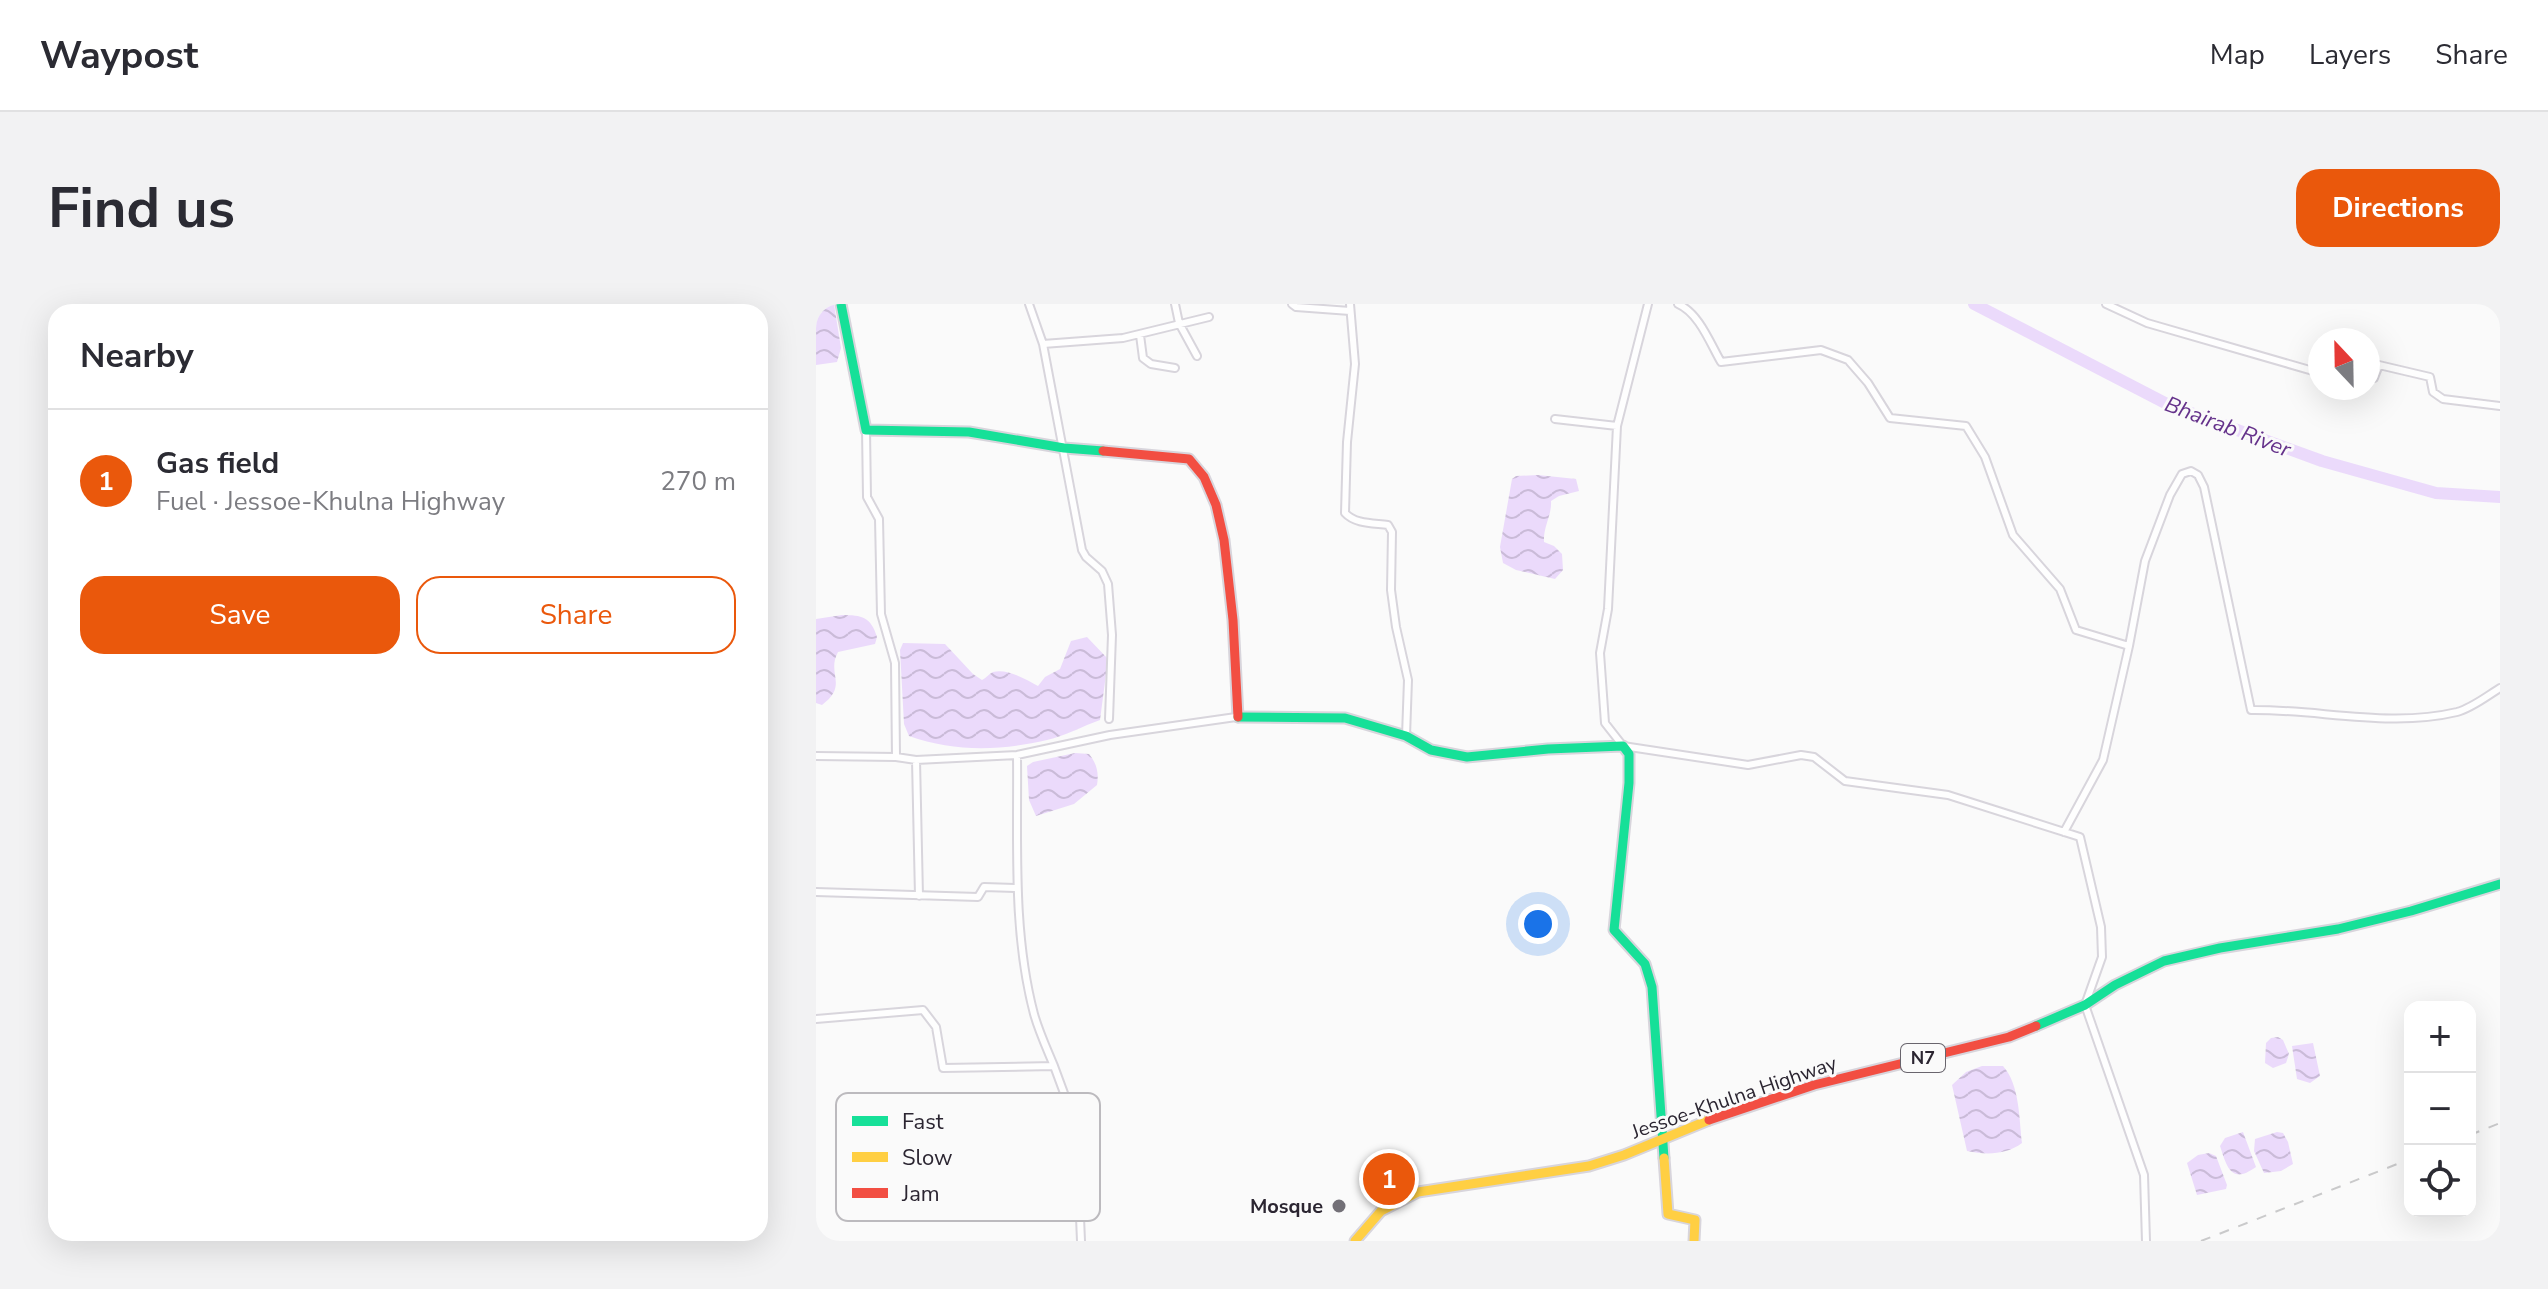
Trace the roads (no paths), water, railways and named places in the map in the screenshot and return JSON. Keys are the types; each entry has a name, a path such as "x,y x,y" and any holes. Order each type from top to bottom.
{"main road":[{"path":"841,304 866,430 969,432 1064,448 1189,459 1194,462 1209,484 1222,527 1233,615 1236,717 1345,718 1406,736 1431,750 1467,757 1623,746 1629,754 1629,783 1614,930 1645,964 1652,987 1668,1214 1695,1220 1694,1241"},
{"name":"Jessoe-Khulna Highway","path":"1355,1241 1381,1211 1418,1192 1589,1166 1814,1085 1996,1041 2085,1005 2115,985 2164,961 2220,948 2338,929 2500,884"}],"street":[{"path":"1029,304 1043,344 1082,550 1102,571 1108,584 1112,635 1109,719"},
{"path":"1175,304 1179,323 1197,356"},
{"path":"1292,304 1296,307 1350,308 1355,364 1347,442 1345,513 1361,522 1388,525 1392,532 1391,590 1408,680 1406,736"},
{"path":"1648,304 1617,426 1608,609 1600,653 1605,723 1623,746 1748,765 1801,755 1814,757 1845,781 1948,795 2080,837 2101,927 2102,957 2085,1005 2144,1175 2146,1241"},
{"path":"1678,304 1693,316 1721,362 1821,350 1848,360 1868,383 1890,418 1966,426 1985,457 2013,535 2060,589 2076,630 2129,646"},
{"path":"2106,304 2147,323 2308,370"},
{"path":"1043,344 1140,335 1209,317"},
{"path":"1140,335 1141,352 1147,361 1175,368"},
{"path":"2380,365 2430,377 2433,392 2443,399 2500,406"},
{"path":"1555,419 1617,426"},
{"path":"866,430 867,497 879,519 881,614 895,663 896,757"},
{"path":"2064,832 2103,760 2145,561 2170,495 2182,474 2191,471 2198,475 2204,487 2251,710 2289,709 2401,718 2458,712 2500,688"},
{"path":"816,756 916,760 1017,755 1110,735 1236,717"},
{"path":"1017,755 1018,885 1024,958 1034,1015 1064,1093"},
{"path":"916,760 919,896"},
{"path":"816,892 978,897 984,887 1015,888"},
{"path":"816,1019 923,1010 936,1027 943,1068 1054,1066"},
{"path":"1080,1221 1081,1241"}],"water":[{"path":"816,304 834,304 841,348 837,362 816,365"},
{"path":"1538,475 1576,479 1579,491 1551,501 1544,542 1562,554 1563,570 1555,579 1516,570 1503,563 1500,547 1512,479"},
{"path":"842,615 865,618 877,637 875,644 838,652 834,667 836,685 830,698 822,705 816,703 816,619"},
{"path":"1087,637 1108,659 1100,720 1054,738 995,748 943,745 909,736 904,724 900,650 903,643 945,644 982,680 999,671 1017,675 1038,686 1045,677 1060,669 1071,641"},
{"path":"1075,753 1089,754 1092,758 1097,769 1097,785 1074,804 1036,816 1029,800 1027,766"},
{"path":"2278,1037 2283,1040 2289,1054 2286,1063 2273,1068 2265,1063 2266,1043"},
{"path":"2313,1043 2320,1076 2310,1083 2297,1079 2292,1046"},
{"path":"1982,1066 2003,1066 2016,1092 2022,1143 2003,1152 1967,1151 1952,1085 1966,1072"},
{"path":"2243,1132 2256,1167 2235,1174 2228,1167 2220,1146 2225,1138"},
{"path":"2283,1133 2288,1142 2293,1164 2281,1171 2264,1173 2254,1151 2255,1139"},
{"path":"2209,1153 2216,1156 2226,1189 2197,1195 2187,1163 2198,1155"}],"waterway":[{"name":"Bhairab River","path":"1974,304 2169,405 2322,461 2436,493 2500,497"}],"railway":[{"path":"2476,1133 2500,1123"},
{"path":"2201,1241 2404,1161"}],"place":[{"name":"Gas field","path":"1389,1179"},
{"name":"Mosque","path":"1339,1206"}]}
